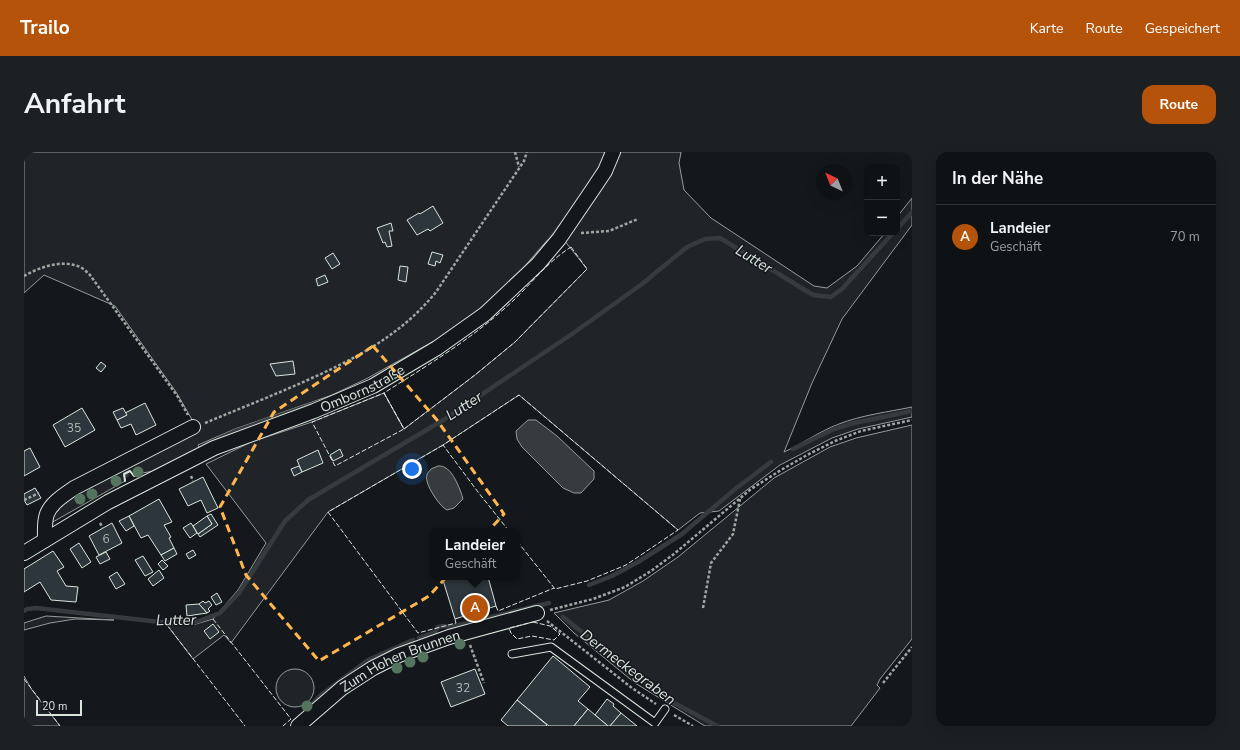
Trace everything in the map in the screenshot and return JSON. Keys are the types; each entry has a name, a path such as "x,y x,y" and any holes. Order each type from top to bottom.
{"street":[{"name":"Ombornstraße","path":"24,553 108,502 214,448 314,411 373,386 437,348 485,314 538,264 559,239 605,171 613,152"},
{"path":"44,540 47,513 53,504 63,496 74,488 193,428"},
{"name":"Zum Hohen Brunnen","path":"298,726 342,688 373,668 399,655 449,637 538,613"}],"lane":[{"path":"512,654 551,647 655,723 665,709"}],"path":[{"path":"515,152 519,167"},
{"path":"24,276 49,266 63,264 80,267 90,275 178,397 193,428 278,394 328,371 373,347 398,330 422,308 436,292 524,161 527,152"},
{"path":"559,239 584,232 608,231 638,219"},
{"path":"538,613 593,599 625,587 674,554 751,489 780,470 835,441 861,431 912,420"},
{"path":"24,500 39,493"},
{"path":"703,608 711,563 733,534 740,498"},
{"path":"538,613 632,688 694,726"},
{"path":"466,633 484,683"},
{"path":"883,683 912,647"}],"highlighted area":[{"path":"373,346 437,420 504,514 429,596 319,661 246,575 220,507 274,412"}],"shaded area":[{"path":"24,152 681,152 679,163 684,190 711,218 814,286 827,288 857,266 882,236 900,236 900,213 912,198 912,225 842,319 812,383 784,452 832,427 857,418 912,407 912,417 858,429 832,438 780,465 719,511 700,513 678,530 519,395 443,445 328,512 231,643 224,635 193,659 167,625 196,624 213,619 238,590 266,543 206,464 251,442 312,422 384,393 404,429 475,375 515,342 587,269 556,230 518,274 471,317 436,340 366,379 332,395 235,429 198,445 200,449 154,471 134,476 130,471 124,474 125,481 51,523 57,506 194,423 176,392 115,306 44,275 24,293"},
{"path":"528,420 536,420 557,436 594,471 594,479 581,493 574,493 563,488 522,447 517,439 516,431"},
{"path":"912,425 912,639 880,679 877,685 880,688 851,726 705,726 635,683 574,633 554,613 609,600 643,581 678,557 774,478 830,447 856,438"},
{"path":"438,466 444,467 450,472 460,491 463,499 454,508 447,510 444,508 435,497 428,484 427,474 431,469"},
{"path":"46,616 114,620 75,619 50,623 24,630 24,623"},
{"path":"291,669 299,669 306,672 311,677 314,688 311,699 306,704 299,707 291,707 284,704 279,699 276,692 276,684 279,677 284,672"},
{"path":"24,676 32,690 60,726 24,726"}],"building":[{"path":"433,206 443,223 430,231 428,229 417,235 407,220"},
{"path":"391,223 393,231 389,231 392,246 387,247 385,242 383,243 377,228"},
{"path":"432,252 443,255 440,263 436,261 435,266 428,264"},
{"path":"333,253 340,264 332,269 325,258"},
{"path":"400,266 408,267 406,282 398,280"},
{"path":"325,275 328,282 318,286 316,279"},
{"path":"293,361 295,374 276,376 270,364"},
{"path":"101,362 106,366 101,372 96,368"},
{"path":"145,403 156,425 136,435 131,424 121,428 117,420 127,415 125,413"},
{"path":"82,408 95,430 65,447 53,425"},
{"path":"123,408 127,415 117,420 113,412"},
{"path":"30,448 40,467 24,476 24,451"},
{"path":"340,449 343,456 333,461 330,455"},
{"path":"318,450 323,463 302,472 297,460"},
{"path":"299,466 302,472 294,476 291,469"},
{"path":"203,477 218,508 207,513 201,500 188,506 179,489"},
{"path":"35,488 41,498 27,505 24,500 24,494"},
{"path":"159,499 172,522 164,525 171,537 169,538 174,548 161,555 148,535 141,538 129,516"},
{"path":"211,514 218,525 200,537 198,534 212,524 207,516"},
{"path":"129,516 134,526 126,531 119,521"},
{"path":"207,516 212,524 198,534 193,526"},
{"path":"112,523 122,543 99,555 89,536"},
{"path":"191,523 197,533 190,538 183,528"},
{"path":"79,543 91,562 82,568 70,549"},
{"path":"174,548 177,554 165,561 161,555"},
{"path":"193,550 196,555 189,559 186,554"},
{"path":"53,551 64,567 57,571 66,586 78,587 76,602 51,600 40,582 24,592 24,569"},
{"path":"106,552 110,559 100,564 96,557"},
{"path":"143,556 153,572 145,576 135,560"},
{"path":"162,560 168,566 163,570 158,564"},
{"path":"159,570 164,578 153,586 148,579"},
{"path":"117,572 125,584 116,589 109,577"},
{"path":"443,580 489,580 496,606 455,619"},
{"path":"217,593 222,602 216,605 211,597"},
{"path":"203,601 205,603 209,601 212,605 208,609 210,611 207,613 199,604"},
{"path":"199,604 207,613 187,616 186,605"},
{"path":"213,624 219,632 210,639 204,631"},
{"path":"553,656 590,687 578,701 588,709 574,726 549,726 517,700"},
{"path":"475,669 485,694 451,707 441,682"},
{"path":"607,699 614,704 613,706 621,713 610,726 595,715"},
{"path":"517,700 547,725 508,726 501,720"},
{"path":"588,709 595,715 608,726 574,726"},
{"path":"621,713 637,726 610,726"}],"waterway":[{"name":"Lutter","path":"900,226 912,212"},
{"path":"549,241 559,227"},
{"name":"Lutter","path":"24,611 27,609 36,608 160,622 196,622 220,613 239,593 285,521 308,500 445,419 572,334 642,284 687,247 705,239 720,238 813,295 831,297 842,289 890,236"},
{"path":"212,442 236,431 319,402"},
{"path":"793,449 834,429 854,423 912,411"},
{"path":"589,585 612,576 638,562 682,534 734,490 771,462"},
{"path":"419,638 435,632 438,627 451,627 549,603"},
{"name":"Dermeckegraben","path":"563,617 665,698 717,726"},
{"path":"305,711 321,695 368,660 413,640"}],"fence":[{"path":"571,247 587,269 515,342 475,375 404,429 384,393 442,356 484,326 512,302 549,264 571,247"},
{"path":"384,393 404,429 335,466 312,422 384,393"},
{"path":"507,528 443,445 519,395 678,530 626,565 587,581 555,589 520,545"},
{"path":"443,445 328,512 418,633 456,623 455,619"},
{"path":"496,606 498,611 554,588"},
{"path":"213,619 291,719 283,726"},
{"path":"533,622 550,626 560,634 554,640 532,636 517,639 511,633 509,628 533,622"},
{"path":"167,625 245,726"},
{"path":"24,679 60,726"}],"wall":[{"path":"125,481 124,474 130,471 134,476 137,475"}],"place":[{"name":"Landeier","path":"475,608"}]}
